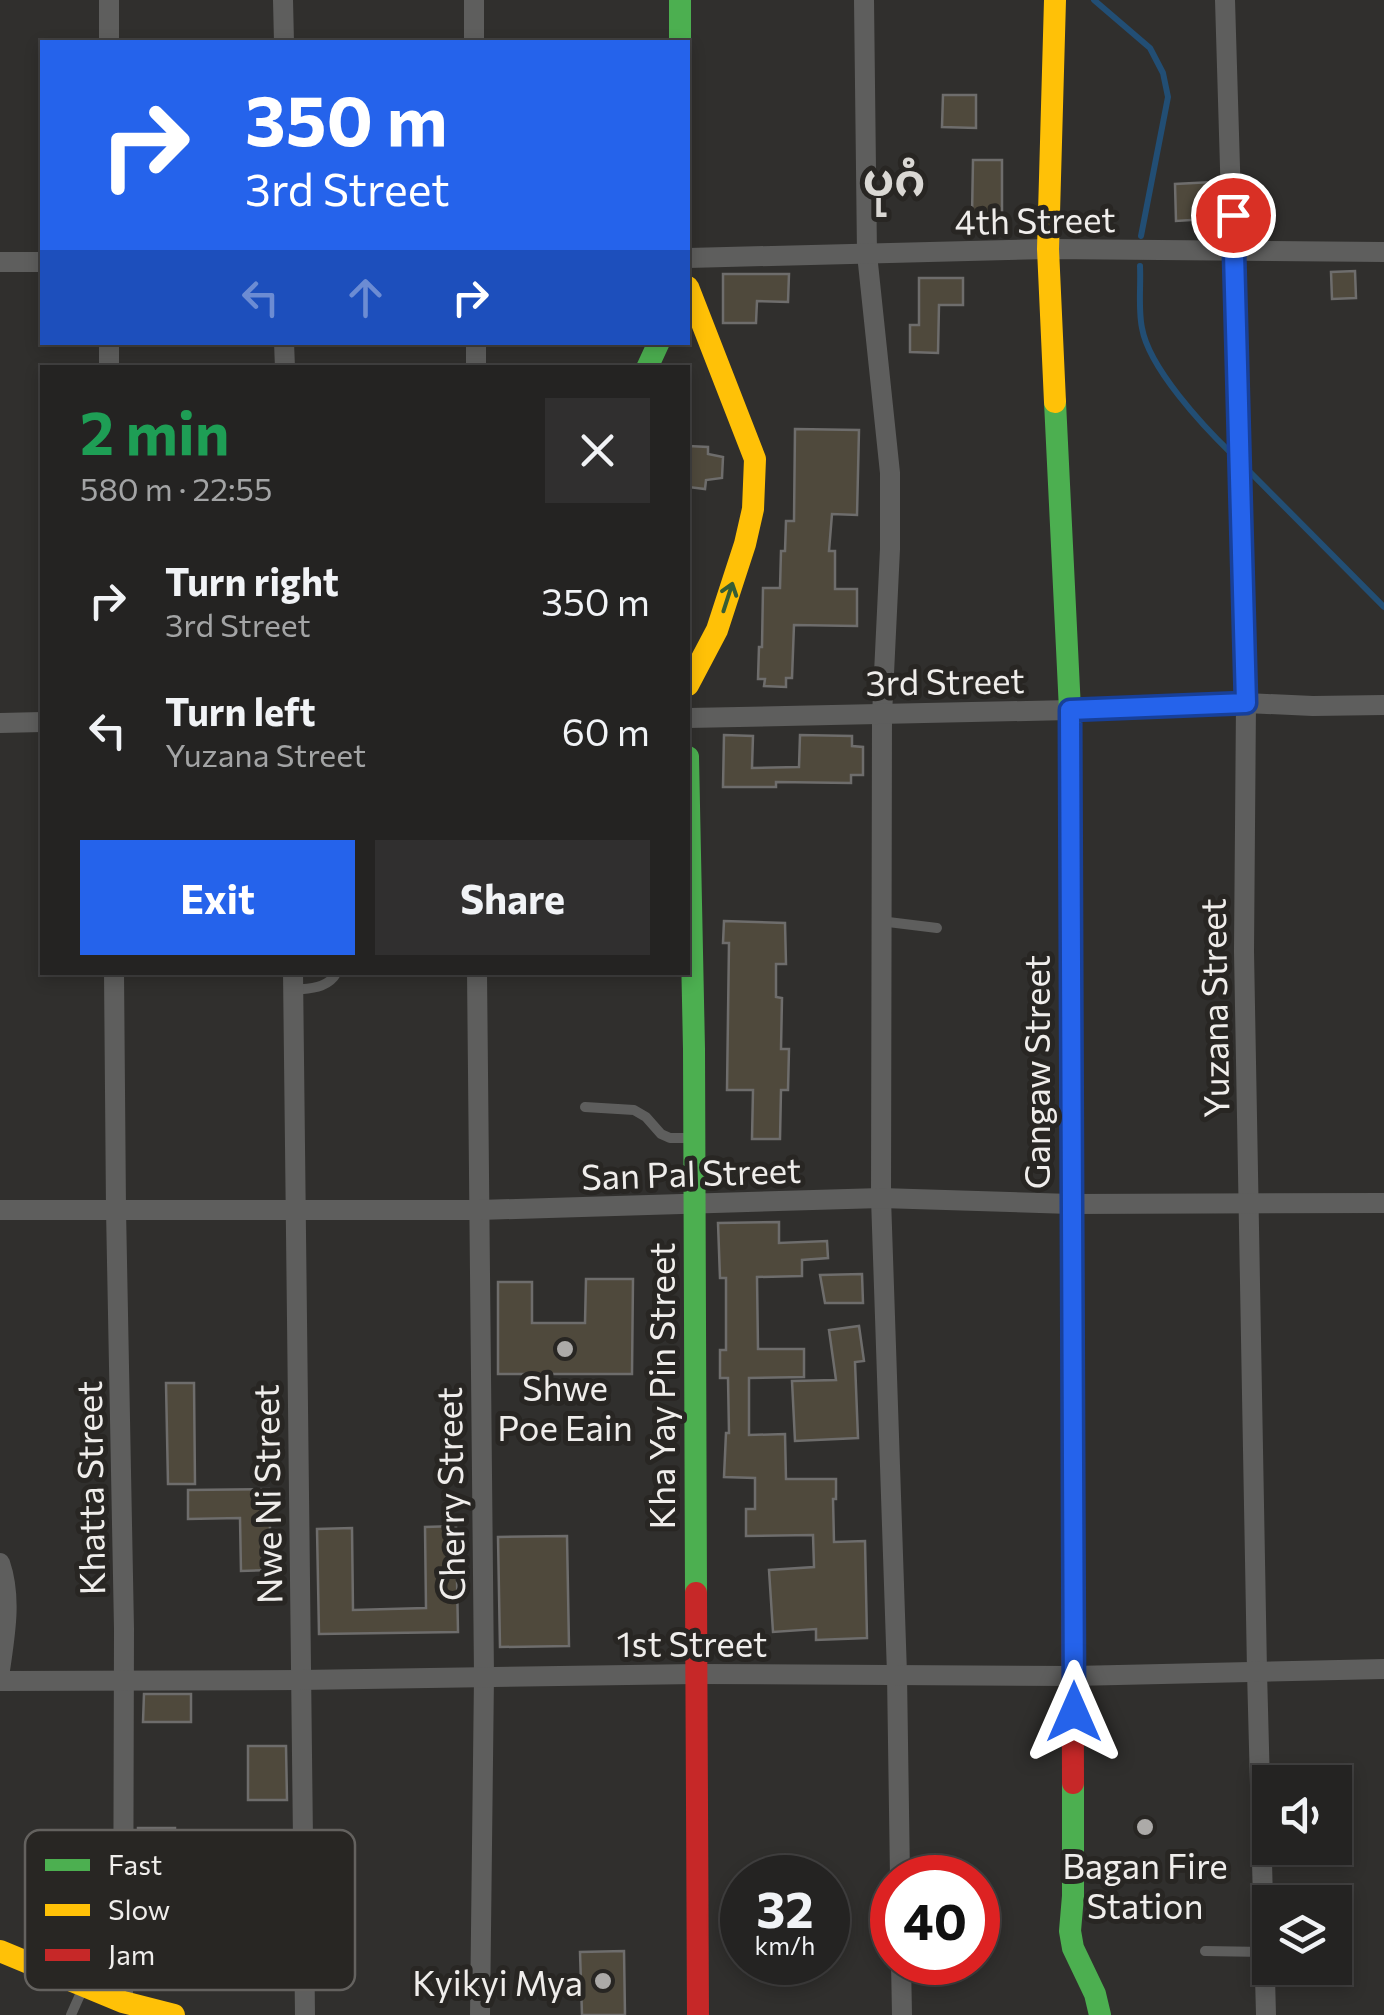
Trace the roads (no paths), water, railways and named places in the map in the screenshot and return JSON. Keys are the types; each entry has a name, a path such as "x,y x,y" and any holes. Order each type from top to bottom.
{"street":[{"path":"108,0 108,40"},
{"path":"283,0 284,40"},
{"path":"474,0 474,40"},
{"path":"680,0 680,40"},
{"path":"864,0 867,254 890,472 882,714 881,1198 900,1855"},
{"name":"Gangaw Street","path":"1055,0 1048,249 1070,710 1074,1676 1070,1931 1100,2015"},
{"name":"Yuzana Street","path":"1225,0 1246,703 1244,951 1262,1885"},
{"name":"4th Street","path":"690,258 1048,249 1384,252"},
{"path":"0,262 40,262"},
{"path":"690,292 755,459 754,508 745,544 717,630 690,681"},
{"name":"3rd Street","path":"690,718 1246,703 1384,705"},
{"path":"0,724 40,722"},
{"name":"Kha Yay Pin Street","path":"690,883 698,2015"},
{"name":"Khatta Street","path":"114,975 124,1630 123,1830"},
{"name":"Cherry Street","path":"477,975 484,1676 480,2015"},
{"name":"Nwe Ni Street","path":"294,981 302,1830"},
{"name":"San Pal Street","path":"0,1210 479,1210 881,1198 1070,1204 1384,1203"},
{"path":"0,1563 6,1586 7,1623 0,1670"},
{"name":"1st Street","path":"0,1681 696,1674 1074,1676 1384,1670"},
{"path":"0,1952 25,1962"},
{"path":"902,1985 902,2015"},
{"name":"Yuzana Street","path":"1265,1985 1266,2015"},
{"path":"94,1990 174,2015"},
{"name":"Khatta Street","path":"123,1990 123,2002"},
{"name":"Nwe Ni Street","path":"305,1990 305,2015"}],"lane":[{"path":"880,921 937,928"},
{"path":"294,981 324,986 335,975"},
{"path":"585,1107 634,1110 661,1134 694,1138"},
{"path":"1204,1951 1252,1952"},
{"path":"71,2015 82,1990"}],"waterway":[{"path":"1094,0 1150,48 1163,73 1168,97 1141,236"},
{"path":"1140,266 1141,321 1155,361 1193,412 1232,454"},
{"path":"1244,466 1384,607"}],"place":[{"name":"Shwe Poe Eain","path":"565,1349"},
{"name":"Bagan Fire Station","path":"1145,1827"},
{"name":"Kyikyi Mya","path":"603,1981"}],"district":[{"name":"ပုဂံ","path":"894,177"}]}
